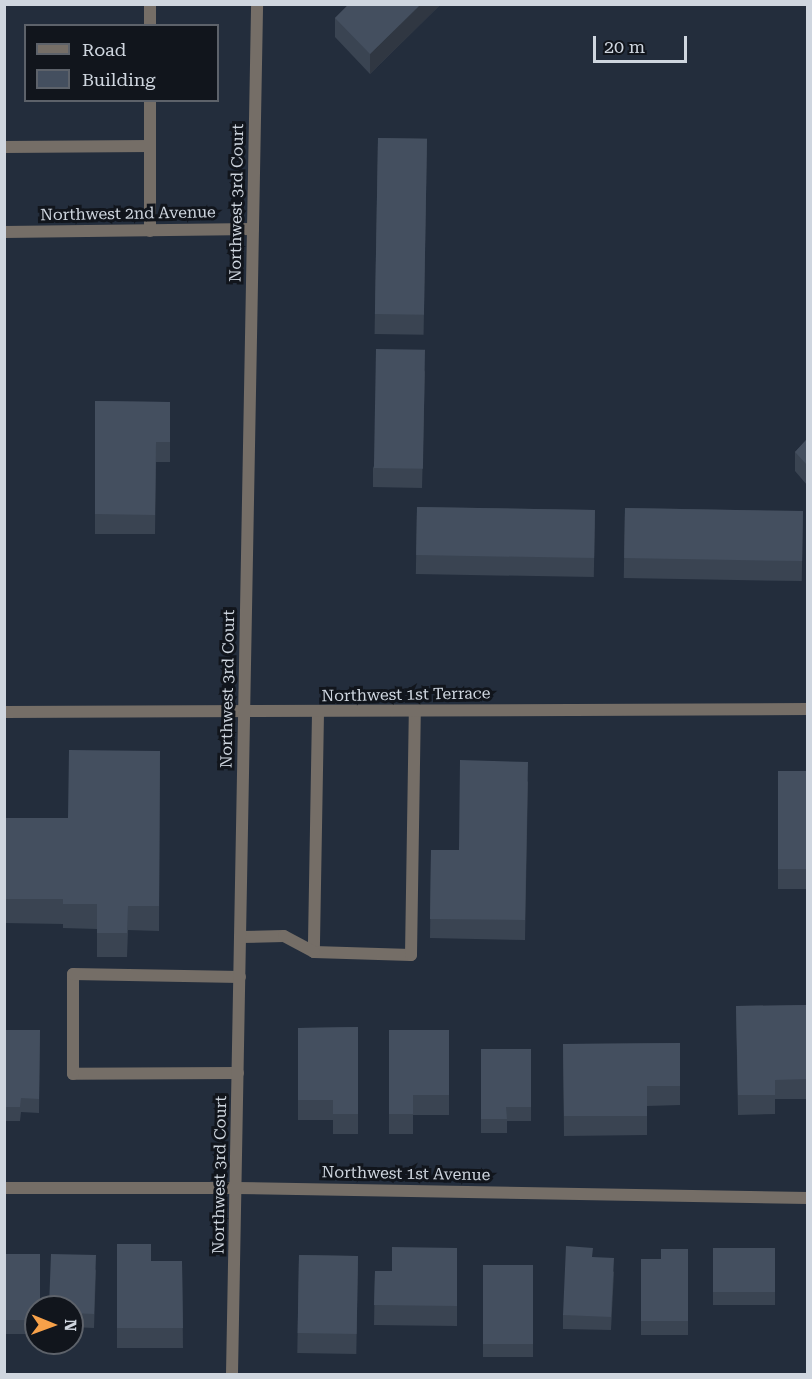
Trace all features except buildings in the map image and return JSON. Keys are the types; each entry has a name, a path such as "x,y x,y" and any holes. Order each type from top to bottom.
{"street":[{"path":"150,4 150,24"},
{"name":"Northwest 3rd Court","path":"232,1374 257,4"},
{"path":"150,102 150,231"},
{"path":"4,147 150,147"},
{"name":"Northwest 2nd Avenue","path":"4,232 253,229"},
{"name":"Northwest 1st Terrace","path":"4,712 318,713 807,709"},
{"path":"240,937 284,936 314,952 411,955 415,712"},
{"path":"314,952 318,713"},
{"path":"238,1073 73,1074 73,974 240,977"},
{"name":"Northwest 1st Avenue","path":"4,1188 236,1188 807,1198"}]}
